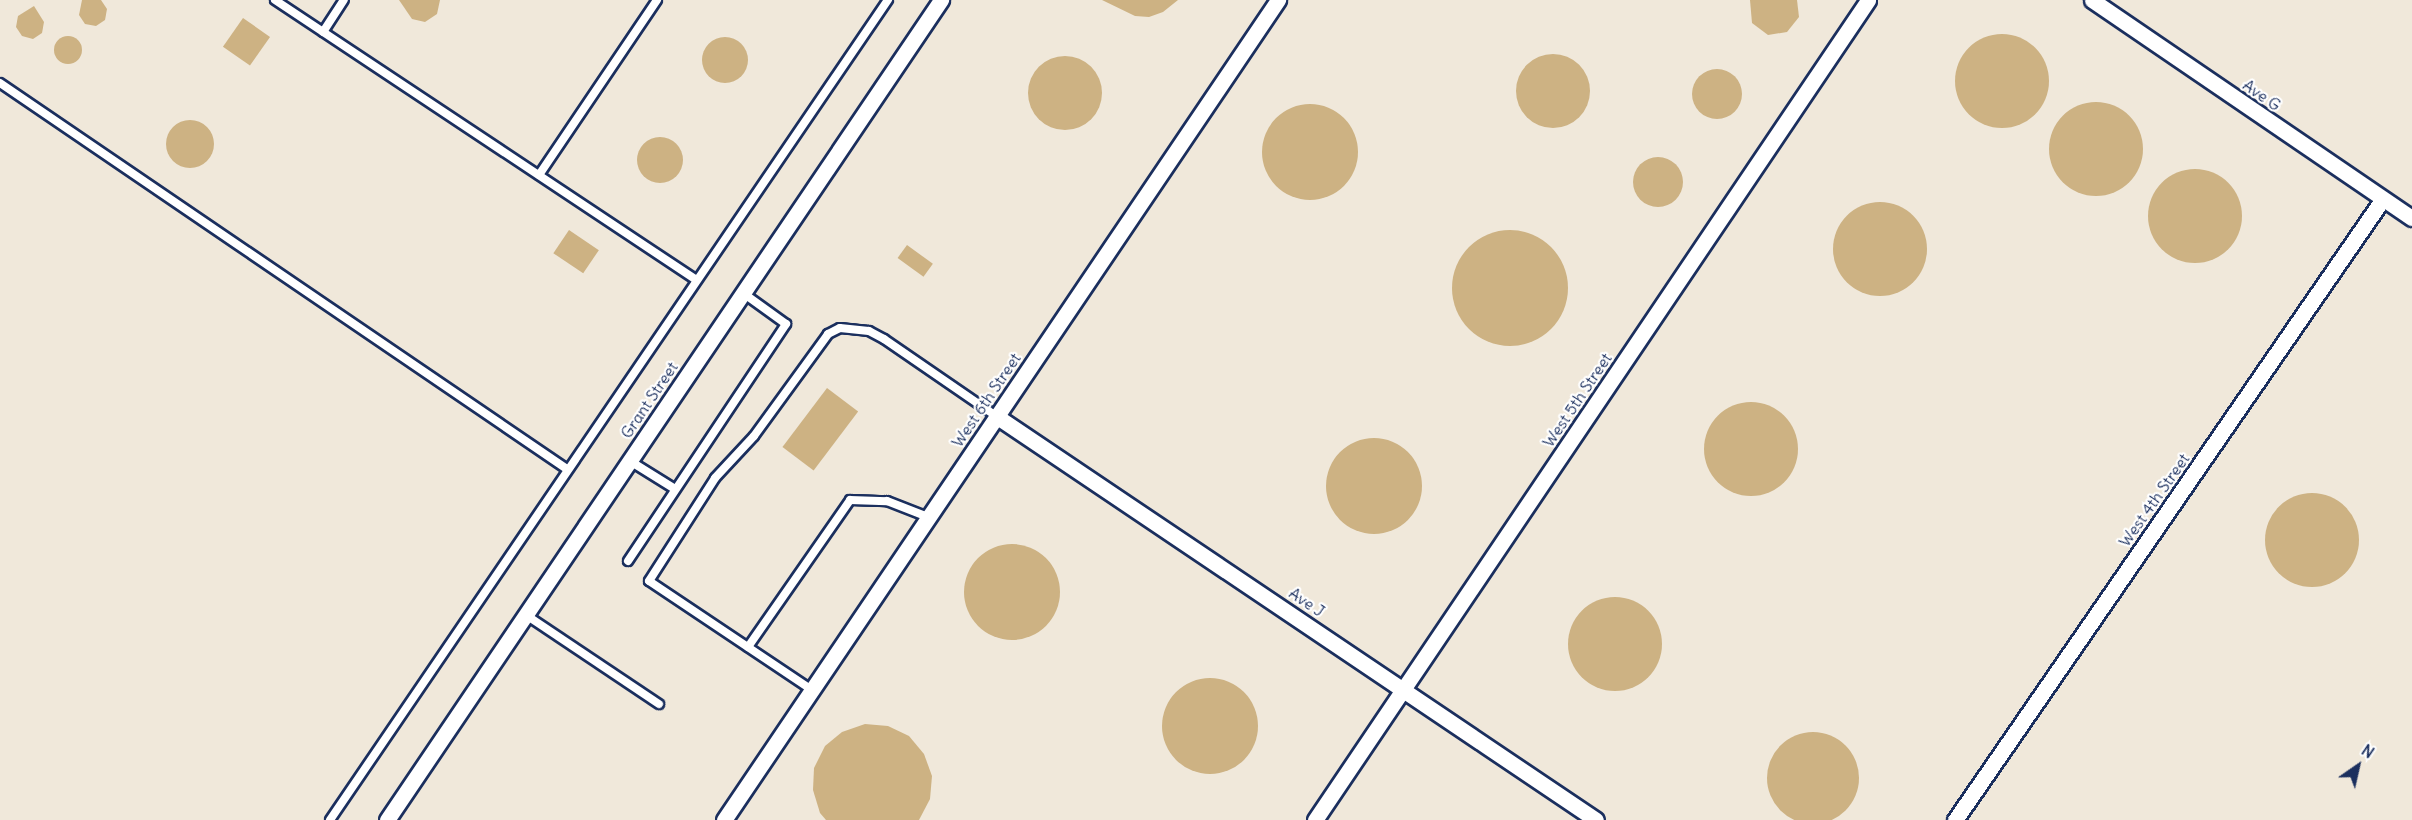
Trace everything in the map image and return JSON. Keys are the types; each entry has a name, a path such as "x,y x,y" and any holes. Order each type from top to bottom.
{"street":[{"name":"Grant Street","path":"387,820 941,0"},
{"name":"West 6th Street","path":"724,820 1278,0"},
{"name":"West 5th Street","path":"1315,820 1868,0"},
{"name":"Ave G","path":"2092,0 2382,200 2412,218"},
{"name":"West 4th Street","path":"1955,820 2382,200"},
{"name":"Ave J","path":"996,416 1596,820"}],"lane":[{"path":"275,0 695,279"},
{"path":"323,32 344,0"},
{"path":"539,175 657,0"},
{"path":"330,820 695,279 888,0"},
{"path":"0,83 567,469"},
{"path":"628,561 786,324 743,293"},
{"path":"812,690 649,581 715,478 754,436 828,334 840,328 869,331 996,416"},
{"path":"630,461 675,489"},
{"path":"748,647 850,500 887,501 928,518"},
{"path":"526,615 659,704"}],"shaded area":[{"path":"0,0 2412,0 2412,820 0,820"}],"building":[{"path":"82,0 101,0 107,9 105,20 96,26 85,24 79,15"},
{"path":"399,0 440,0 437,14 425,22 412,19"},
{"path":"1102,0 1178,0 1163,12 1149,17 1135,16"},
{"path":"1750,0 1797,0 1799,17 1787,32 1768,35 1752,23"},
{"path":"34,6 44,22 42,33 33,39 22,36 16,27 18,16"},
{"path":"243,18 270,37 250,66 223,47"},
{"path":"2002,34 2020,37 2035,48 2046,63 2049,81 2046,99 2035,114 2020,125 2002,128 1984,125 1969,114 1958,99 1955,81 1958,63 1969,48 1984,37"},
{"path":"68,36 78,40 82,50 78,60 68,64 58,60 54,50 58,40"},
{"path":"725,37 734,38 742,43 747,51 747,69 742,77 734,82 725,83 716,82 708,77 703,69 702,60 703,51 708,43 716,38"},
{"path":"1546,54 1560,54 1574,60 1584,70 1590,84 1588,105 1574,122 1560,128 1546,128 1532,122 1522,112 1516,98 1516,84 1522,70 1532,60"},
{"path":"1058,56 1072,56 1086,62 1096,72 1102,86 1100,107 1086,124 1072,130 1058,130 1044,124 1034,114 1028,100 1028,86 1034,72 1044,62"},
{"path":"1712,69 1722,69 1735,76 1742,89 1742,99 1735,112 1722,119 1712,119 1703,115 1696,108 1692,99 1692,89 1696,80 1703,73"},
{"path":"2096,102 2114,105 2129,116 2140,131 2143,149 2140,167 2129,182 2114,193 2096,196 2078,193 2063,182 2052,167 2049,149 2052,131 2063,116 2078,105"},
{"path":"1310,104 1328,107 1344,118 1355,134 1358,152 1355,170 1344,186 1328,197 1310,200 1292,197 1276,186 1265,170 1262,152 1265,134 1276,118 1292,107"},
{"path":"185,120 195,120 210,130 214,144 210,158 204,164 195,168 185,168 170,158 166,149 166,139 176,124"},
{"path":"660,137 669,138 677,143 682,151 682,169 677,177 669,182 660,183 651,182 643,177 638,169 637,160 638,151 643,143 651,138"},
{"path":"1653,157 1663,157 1676,164 1683,177 1683,187 1676,200 1663,207 1653,207 1644,203 1637,196 1633,187 1633,177 1637,168 1644,161"},
{"path":"2195,169 2213,173 2228,183 2238,198 2242,216 2238,234 2228,249 2213,259 2195,263 2177,259 2162,249 2152,234 2148,216 2152,198 2162,183 2177,173"},
{"path":"1880,202 1898,206 1913,216 1923,231 1927,249 1923,267 1913,282 1898,292 1880,296 1862,292 1847,282 1837,267 1833,249 1837,231 1847,216 1862,206"},
{"path":"569,230 599,250 583,273 553,253"},
{"path":"1510,230 1532,234 1551,247 1564,266 1568,288 1564,310 1551,329 1532,342 1510,346 1488,342 1469,329 1456,310 1452,288 1456,266 1469,247 1488,234"},
{"path":"907,245 933,264 923,277 898,258"},
{"path":"827,388 858,411 814,471 782,447"},
{"path":"1751,402 1769,406 1784,416 1794,431 1798,449 1794,467 1784,482 1769,492 1751,496 1733,492 1718,482 1708,467 1704,449 1708,431 1718,416 1733,406"},
{"path":"1374,438 1392,441 1408,452 1419,468 1422,486 1419,504 1408,520 1392,531 1374,534 1356,531 1340,520 1329,504 1326,486 1329,468 1340,452 1356,441"},
{"path":"2312,493 2330,497 2345,507 2355,522 2359,540 2355,558 2345,573 2330,583 2312,587 2294,583 2279,573 2269,558 2265,540 2269,522 2279,507 2294,497"},
{"path":"1012,544 1030,547 1046,558 1057,574 1060,592 1057,610 1046,626 1030,637 1012,640 994,637 978,626 967,610 964,592 967,574 978,558 994,547"},
{"path":"1615,597 1633,601 1648,611 1658,626 1662,644 1658,662 1648,677 1633,687 1615,691 1597,687 1582,677 1572,662 1568,644 1572,626 1582,611 1597,601"},
{"path":"1210,678 1228,681 1244,692 1255,708 1258,726 1255,744 1244,760 1228,771 1210,774 1192,771 1176,760 1165,744 1162,726 1165,708 1176,692 1192,681"},
{"path":"865,724 888,726 909,736 924,754 932,776 930,799 919,820 826,820 820,813 813,790 814,768 825,746 842,732"},
{"path":"1813,732 1831,735 1846,745 1856,760 1859,778 1856,796 1846,811 1831,821 1813,824 1795,821 1780,811 1770,796 1767,778 1770,760 1780,745 1795,735"}]}
